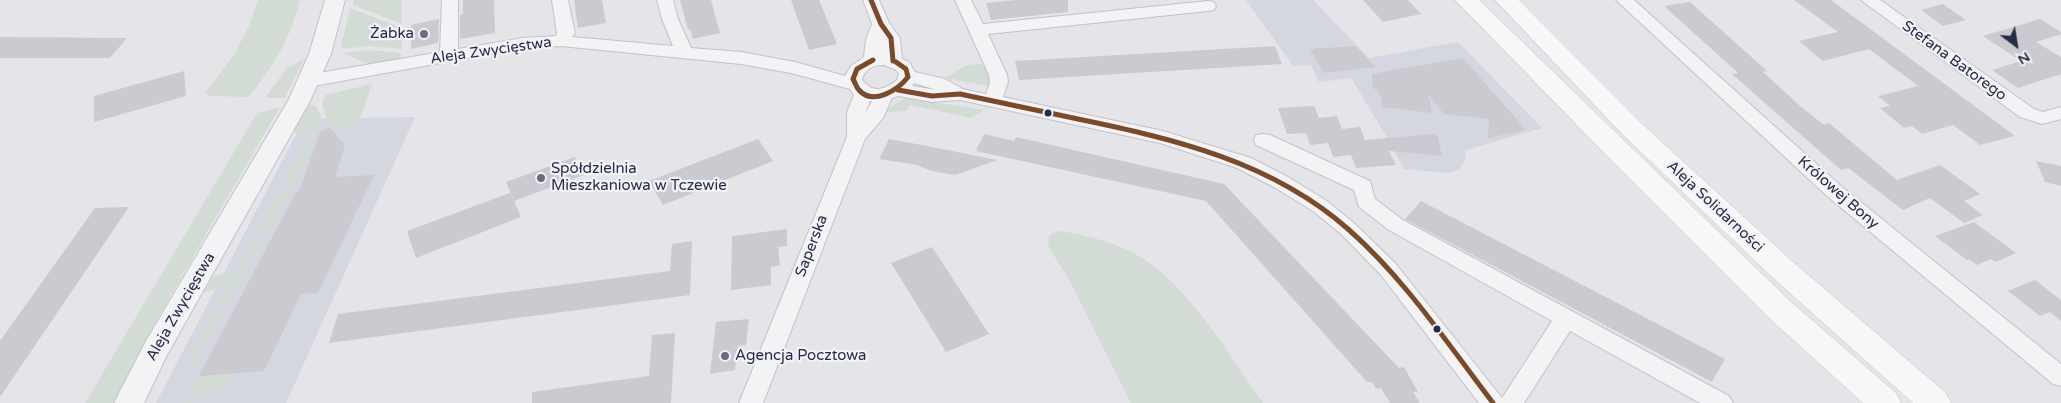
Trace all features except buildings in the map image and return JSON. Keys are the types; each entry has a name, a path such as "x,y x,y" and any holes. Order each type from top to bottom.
{"main road":[{"name":"Aleja Solidarności","path":"1466,0 1780,310 1885,403"},
{"name":"Aleja Solidarności","path":"1506,0 1632,129 1782,269 1935,403"}],"street":[{"name":"Aleja Zwycięstwa","path":"129,403 156,349 230,223 308,81 320,54 335,0"},
{"path":"449,56 450,0"},
{"path":"560,0 566,33 561,41"},
{"path":"665,0 670,19 685,53"},
{"path":"871,0 881,24 891,38 893,61"},
{"path":"963,0 998,75 999,82 993,101"},
{"name":"Królowej Bony","path":"1624,0 1834,191 2061,377"},
{"name":"Stefana Batorego","path":"1869,0 2027,113 2042,118 2061,113"},
{"path":"977,30 1208,6"},
{"path":"856,137 858,82 874,60 875,39 881,24"},
{"name":"Aleja Zwycięstwa","path":"308,81 523,43 561,41 741,58 795,68 811,74 897,87 932,96 960,94 1163,136 1244,163 1281,182 1332,216 1388,269 1508,402"},
{"path":"874,60 886,59 904,66 897,87"},
{"name":"Saperska","path":"751,403 856,137 897,87"},
{"path":"1272,144 1363,186 1366,202 1396,225 1721,403"},
{"path":"1508,402 1566,318"}],"shaded area":[{"path":"258,0 300,0 291,28 280,52 249,97 210,96 206,94 235,53 249,26"},
{"path":"353,0 401,0 402,24 353,5"},
{"path":"1246,0 1313,0 1369,58 1458,42 1542,128 1466,150 1465,161 1459,169 1448,173 1404,169 1351,78 1319,82 1311,65 1293,66"},
{"path":"350,8 402,28 402,49 368,46 344,49 341,47"},
{"path":"367,50 401,53 401,59 368,64 343,53"},
{"path":"304,59 285,98 265,98 286,69"},
{"path":"967,65 986,65 992,82 988,86 945,78"},
{"path":"372,84 358,125 344,131 335,125 329,125 322,104 325,95"},
{"path":"906,98 985,110 971,118 910,105 906,111 886,112 888,108"},
{"path":"308,104 316,106 322,120 320,125 293,133"},
{"path":"280,107 160,314 113,403 85,403 257,113"},
{"path":"415,117 286,403 156,403 304,119"},
{"path":"316,131 296,185 283,185 313,132"},
{"path":"290,191 266,234 255,235 278,192"},
{"path":"1059,231 1117,245 1154,266 1172,282 1206,321 1263,403 1131,403 1071,283 1048,246 1049,235"},
{"path":"262,241 227,305 219,305 252,242"},
{"path":"235,270 226,286 203,293 212,277"},
{"path":"224,311 196,363 187,364 214,312"},
{"path":"237,373 216,392 201,393 192,399 190,403 185,403 198,377"}],"transit line":[{"path":"871,0 881,24 891,38 893,61"},
{"path":"873,60 857,69 853,79 859,90 872,96 879,96 892,91 899,87 908,77 906,69 896,62"},
{"path":"898,90 932,96 960,94 1093,122 1195,147 1260,171 1320,206 1368,248 1406,290 1493,403"}],"place":[{"name":"Żabka","path":"424,34"},
{"name":"Spółdzielnia Mieszkaniowa w Tczewie","path":"541,178"},
{"name":"Agencja Pocztowa","path":"725,356"}]}
